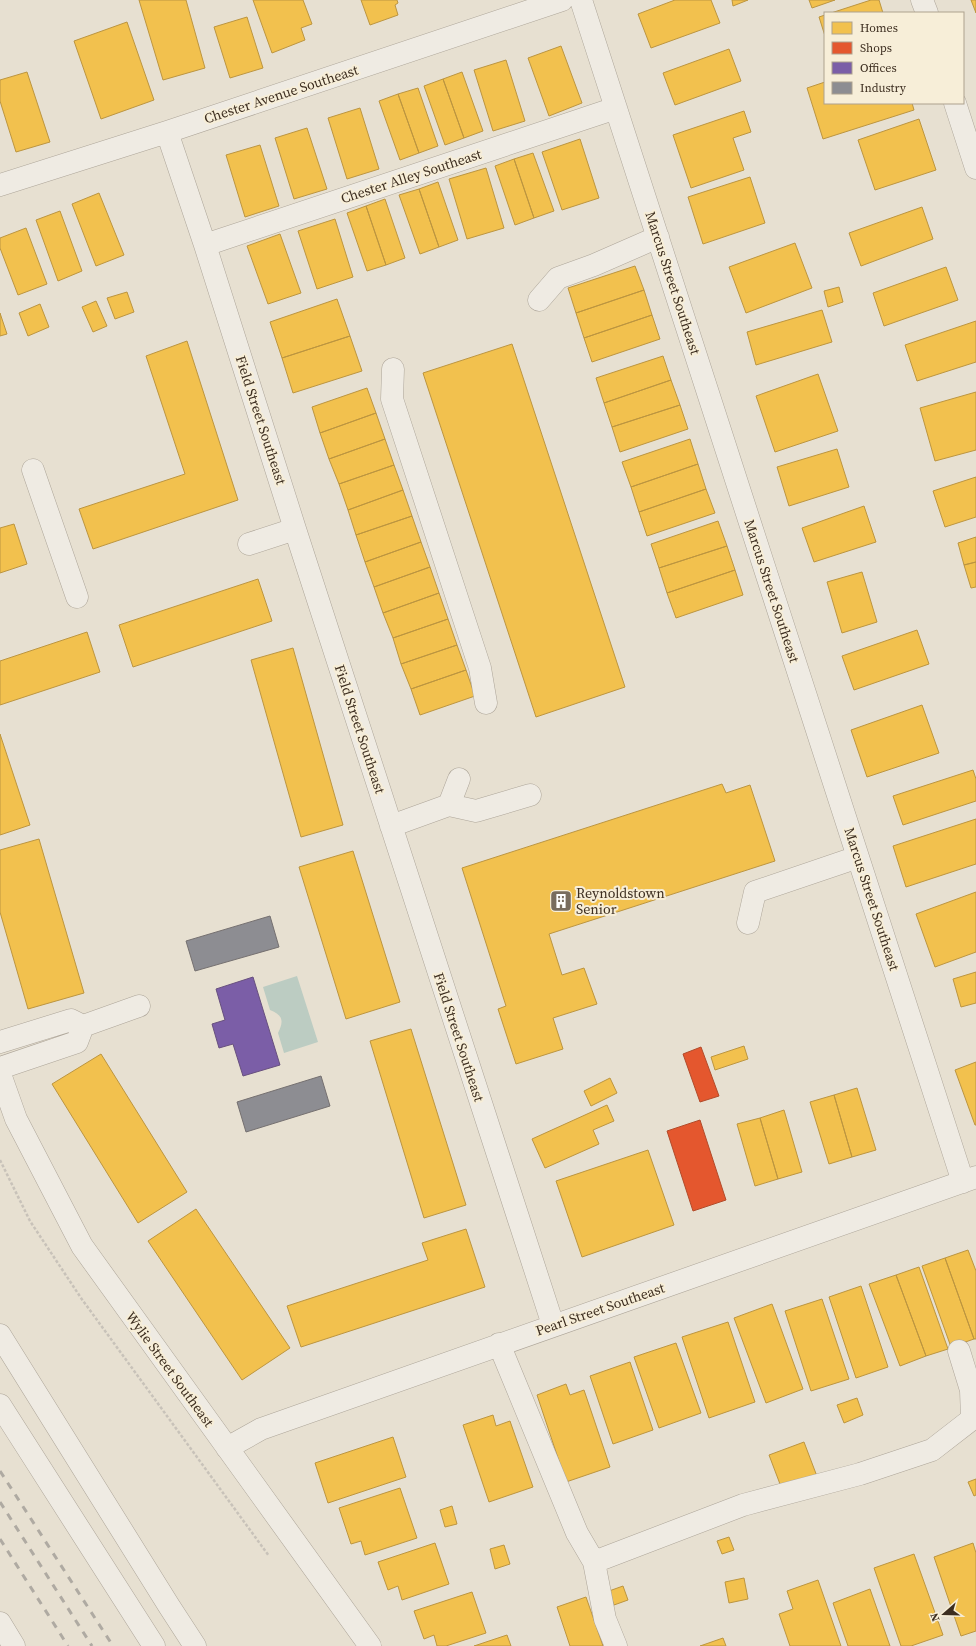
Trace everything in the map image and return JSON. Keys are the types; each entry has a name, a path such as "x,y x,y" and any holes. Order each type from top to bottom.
{"street":[{"name":"Chester Avenue Southeast","path":"0,185 167,132 562,0"},
{"name":"Marcus Street Southeast","path":"581,0 858,856 970,1179"},
{"path":"922,0 927,12"},
{"path":"955,104 976,168"},
{"name":"Chester Alley Southeast","path":"205,245 616,108"},
{"name":"Field Street Southeast","path":"167,132 205,245 295,529 553,1325"},
{"path":"539,300 558,278 658,237"},
{"path":"393,369 392,400 480,668 486,703"},
{"path":"33,470 78,597"},
{"path":"249,544 295,529"},
{"path":"449,805 459,778"},
{"path":"391,826 449,805 476,812 530,795"},
{"path":"748,923 755,892 858,856"},
{"path":"0,1042 71,1020 83,1026 139,1006"},
{"path":"0,1068 77,1042 83,1026"},
{"name":"Wylie Street Southeast","path":"0,1074 16,1119 82,1246 370,1646"},
{"name":"Pearl Street Southeast","path":"227,1448 261,1429 970,1179"},
{"path":"0,1335 195,1646"},
{"path":"499,1344 577,1533 594,1562 605,1619 616,1646"},
{"path":"594,1562 743,1505 860,1474 932,1450 972,1419 971,1390 959,1350"},
{"path":"0,1405 154,1646"},
{"path":"0,1623 14,1646"}],"shaded area":[{"path":"297,976 318,1042 284,1053 278,1033 282,1022 278,1014 270,1010 263,987"}],"building: Homes":[{"path":"139,0 186,0 205,68 163,80"},
{"path":"253,0 303,0 312,24 301,28 305,40 272,53"},
{"path":"361,0 397,0 398,3 395,5 398,15 370,25"},
{"path":"675,0 711,0 720,23 651,48 638,14"},
{"path":"732,0 748,0 733,6"},
{"path":"809,0 835,0 812,8"},
{"path":"871,0 879,0 883,12 834,12"},
{"path":"971,0 976,0 976,13"},
{"path":"824,15 824,33 819,17"},
{"path":"247,17 263,68 230,78 214,27"},
{"path":"127,22 154,100 101,119 74,41"},
{"path":"561,46 582,103 549,116 528,58"},
{"path":"729,49 741,81 675,105 663,73"},
{"path":"506,60 525,121 493,131 474,70"},
{"path":"27,72 50,142 16,152 0,101 0,80"},
{"path":"462,72 483,131 464,138 443,79"},
{"path":"443,79 464,138 445,145 424,86"},
{"path":"824,82 824,104 912,104 914,110 823,139 807,88"},
{"path":"418,88 438,146 419,153 398,94"},
{"path":"398,94 419,153 400,160 379,101"},
{"path":"360,108 379,169 347,179 328,118"},
{"path":"744,111 751,132 733,138 744,170 691,188 673,135"},
{"path":"919,119 936,170 875,190 858,140"},
{"path":"307,128 327,189 294,199 275,138"},
{"path":"580,139 599,198 562,210 542,152"},
{"path":"260,145 279,206 245,217 226,155"},
{"path":"533,153 554,211 534,218 514,159"},
{"path":"514,159 534,218 515,225 495,166"},
{"path":"486,168 504,228 467,239 449,179"},
{"path":"750,177 765,223 703,244 688,197"},
{"path":"438,182 458,240 439,247 419,189"},
{"path":"419,189 439,247 420,254 399,195"},
{"path":"99,193 124,255 96,266 72,204"},
{"path":"385,199 405,258 386,265 366,206"},
{"path":"366,206 386,265 367,271 347,213"},
{"path":"922,207 933,239 861,266 849,233"},
{"path":"60,211 82,271 58,281 36,220"},
{"path":"335,219 353,277 317,289 298,231"},
{"path":"26,228 47,284 18,295 0,248 0,238"},
{"path":"280,234 301,293 268,304 247,246"},
{"path":"795,243 812,288 746,313 729,267"},
{"path":"635,266 644,290 576,313 568,288"},
{"path":"946,267 958,300 884,326 873,293"},
{"path":"839,287 843,302 828,307 824,291"},
{"path":"644,290 652,315 584,338 576,313"},
{"path":"127,292 134,312 115,319 107,298"},
{"path":"337,299 350,336 282,358 270,322"},
{"path":"96,301 107,326 93,332 82,307"},
{"path":"40,304 49,327 28,336 19,313"},
{"path":"822,310 832,342 756,365 747,332"},
{"path":"0,313 7,334 0,336"},
{"path":"652,315 660,339 592,362 584,338"},
{"path":"976,321 976,362 917,381 905,345"},
{"path":"350,336 362,371 293,393 282,358"},
{"path":"187,341 238,500 93,549 79,509 185,474 146,356"},
{"path":"512,344 625,687 536,717 423,373"},
{"path":"663,356 671,380 604,403 596,378"},
{"path":"818,374 838,431 775,452 756,396"},
{"path":"671,380 680,405 612,427 604,403"},
{"path":"367,388 376,413 320,433 312,407"},
{"path":"976,392 976,450 935,461 920,408"},
{"path":"680,405 688,429 620,452 612,427"},
{"path":"376,413 385,439 329,459 320,433"},
{"path":"385,439 394,465 339,484 329,459"},
{"path":"690,439 698,464 631,487 622,462"},
{"path":"837,449 849,487 789,506 777,467"},
{"path":"698,464 706,489 639,512 631,487"},
{"path":"394,465 403,490 348,510 339,484"},
{"path":"976,477 976,517 945,527 933,491"},
{"path":"706,489 715,513 647,536 639,512"},
{"path":"403,490 412,516 356,535 348,510"},
{"path":"864,506 876,542 814,562 802,528"},
{"path":"412,516 421,542 365,562 356,535"},
{"path":"718,521 727,546 659,568 651,544"},
{"path":"14,524 27,564 0,573 0,528"},
{"path":"976,537 976,562 964,565 958,543"},
{"path":"421,542 430,567 374,587 365,562"},
{"path":"727,546 735,570 667,593 659,568"},
{"path":"976,562 976,587 971,588 964,565"},
{"path":"430,567 439,593 383,613 374,587"},
{"path":"735,570 743,595 676,618 667,593"},
{"path":"862,572 877,622 842,633 827,582"},
{"path":"258,579 272,621 133,667 119,625"},
{"path":"439,593 448,619 393,638 383,613"},
{"path":"448,619 457,645 401,664 393,638"},
{"path":"917,630 929,664 854,690 842,656"},
{"path":"87,632 100,672 0,705 0,661"},
{"path":"457,645 466,670 411,689 401,664"},
{"path":"293,648 343,825 301,837 251,660"},
{"path":"466,670 475,696 420,715 411,689"},
{"path":"922,705 939,753 867,777 851,730"},
{"path":"0,734 30,825 0,835"},
{"path":"973,770 976,779 976,801 903,825 893,796"},
{"name":"Reynoldstown Senior","path":"722,784 726,793 750,785 775,861 549,934 562,975 584,968 597,1004 553,1018 563,1049 516,1064 498,1009 506,1006 462,868"},
{"path":"976,819 976,864 906,887 893,846"},
{"path":"39,839 84,993 28,1009 0,912 0,850"},
{"path":"353,851 400,1002 346,1019 299,867"},
{"path":"976,892 976,952 935,967 916,914"},
{"path":"976,972 976,1003 961,1007 953,979"},
{"path":"411,1029 466,1205 424,1218 370,1041"},
{"path":"744,1046 748,1059 715,1070 711,1057"},
{"path":"101,1054 187,1192 138,1223 52,1084"},
{"path":"976,1062 976,1125 975,1125 955,1070"},
{"path":"610,1078 617,1093 591,1106 584,1091"},
{"path":"857,1088 876,1150 852,1157 834,1095"},
{"path":"834,1095 852,1157 829,1164 810,1102"},
{"path":"607,1105 614,1121 593,1130 599,1144 545,1168 532,1139"},
{"path":"784,1110 802,1172 778,1179 760,1118"},
{"path":"760,1118 778,1179 755,1186 737,1124"},
{"path":"648,1150 674,1225 582,1257 556,1181"},
{"path":"196,1209 290,1348 242,1380 148,1241"},
{"path":"466,1229 485,1287 301,1347 287,1306 428,1260 422,1243"},
{"path":"968,1250 976,1271 976,1339 974,1339 945,1258"},
{"path":"945,1258 974,1339 951,1347 922,1266"},
{"path":"919,1267 948,1349 926,1356 896,1275"},
{"path":"896,1275 926,1356 900,1366 869,1284"},
{"path":"861,1286 888,1367 856,1378 829,1297"},
{"path":"822,1299 849,1379 811,1391 785,1311"},
{"path":"772,1304 803,1389 766,1403 734,1318"},
{"path":"728,1322 755,1402 709,1418 682,1337"},
{"path":"676,1343 701,1413 659,1428 634,1357"},
{"path":"630,1362 653,1430 613,1444 590,1376"},
{"path":"566,1384 570,1395 584,1390 610,1467 566,1482 537,1395"},
{"path":"857,1398 863,1415 844,1423 837,1405"},
{"path":"493,1415 496,1426 510,1421 533,1487 489,1502 463,1425"},
{"path":"393,1437 406,1477 328,1503 315,1463"},
{"path":"804,1442 818,1479 783,1492 769,1455"},
{"path":"976,1479 976,1495 974,1496 968,1482"},
{"path":"400,1488 417,1538 365,1555 361,1541 351,1544 339,1508"},
{"path":"452,1506 457,1524 445,1527 440,1510"},
{"path":"729,1537 734,1550 722,1554 717,1541"},
{"path":"435,1543 449,1584 402,1600 398,1586 388,1590 378,1562"},
{"path":"973,1543 976,1553 976,1631 961,1636 934,1557"},
{"path":"504,1545 510,1564 495,1569 490,1549"},
{"path":"914,1554 943,1635 911,1646 901,1646 874,1568"},
{"path":"744,1578 748,1599 729,1603 725,1582"},
{"path":"818,1580 841,1646 790,1646 779,1614 793,1609 787,1591"},
{"path":"623,1586 628,1600 614,1605 609,1591"},
{"path":"870,1589 890,1646 848,1646 833,1603"},
{"path":"472,1592 486,1633 446,1646 437,1646 434,1635 424,1639 414,1611"},
{"path":"586,1597 603,1646 570,1646 557,1607"},
{"path":"507,1635 511,1646 474,1646"},
{"path":"723,1638 726,1646 700,1646"}],"building: Shops":[{"path":"701,1047 719,1096 700,1102 683,1054"},
{"path":"700,1120 726,1200 693,1211 667,1131"}],"building: Offices":[{"path":"253,977 280,1065 243,1076 233,1044 219,1048 212,1024 225,1020 216,989"}],"building: Industry":[{"path":"270,916 279,947 195,971 186,941"},
{"path":"321,1076 330,1106 246,1132 237,1102"}],"railway":[{"path":"0,1471 113,1646"},
{"path":"0,1502 92,1646"},
{"path":"0,1539 68,1646"}],"place":[{"name":"Reynoldstown Senior","path":"561,901"}]}
